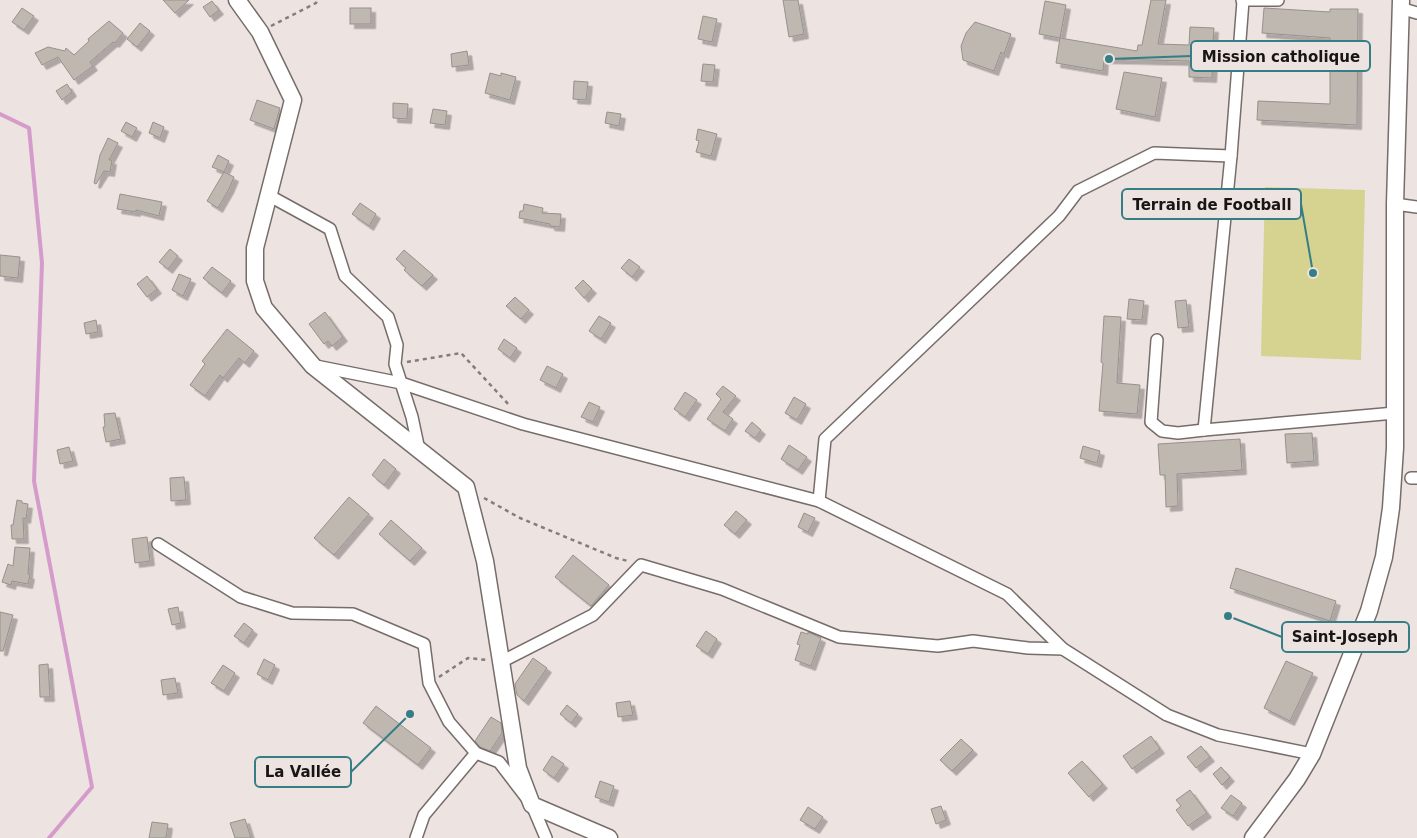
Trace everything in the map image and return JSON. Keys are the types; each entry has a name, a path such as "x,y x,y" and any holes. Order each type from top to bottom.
{"street":[{"path":"237,0 260,32 292,100 255,248 255,281 264,308 313,366 466,487 485,561 518,768 546,838"},
{"path":"1204,430 1231,156 1242,0 1278,0"},
{"path":"1253,838 1297,779 1312,754 1369,611 1384,557 1391,508 1395,448 1395,204 1400,4 1417,13"},
{"path":"819,501 825,438 1059,216 1078,191 1154,153 1231,156"},
{"path":"268,195 330,229 345,276 388,317 396,346 395,364 412,417 419,450"},
{"path":"1395,204 1417,207"},
{"path":"1157,340 1151,422 1162,432 1178,433 1395,413"},
{"path":"313,366 401,383 523,424 819,501 1008,594 1063,649 1167,715 1218,734 1312,754"},
{"path":"158,544 241,597 292,613 353,614 424,644 429,683 449,722 476,752 499,762 532,805 609,838"},
{"path":"501,662 593,614 641,565 722,588 839,637 938,646 973,641 1028,648 1063,649"},
{"path":"416,838 424,814 476,752"}],"path":[{"path":"260,32 317,0"},
{"path":"395,364 461,353 506,401 523,424"},
{"path":"466,487 520,518 616,558 641,565"},
{"path":"429,683 468,658 501,662"}],"shaded area":[{"path":"1265,187 1365,190 1361,360 1261,356"}],"building":[{"path":"163,0 189,0 175,13"},
{"path":"783,0 798,0 804,34 789,37"},
{"path":"1151,0 1166,0 1158,44 1189,45 1190,27 1214,28 1213,43 1219,43 1219,60 1213,60 1212,78 1189,77 1189,61 1104,59 1103,71 1056,63 1060,38 1137,51 1138,45 1142,45"},
{"path":"212,1 219,10 210,17 203,7"},
{"path":"1045,1 1066,5 1060,38 1039,34"},
{"path":"22,8 34,16 24,30 12,22"},
{"path":"350,8 371,8 371,24 350,24"},
{"path":"1264,8 1330,12 1330,9 1358,9 1357,125 1257,120 1258,101 1330,104 1330,38 1262,33"},
{"path":"703,16 717,19 712,42 698,39"},
{"path":"109,21 123,33 115,43 113,42 90,62 93,66 74,80 58,57 42,65 35,53 48,47 65,51 66,48 74,55 89,41 88,39"},
{"path":"975,22 1011,34 1004,54 1001,52 994,71 963,60 961,46 966,33"},
{"path":"140,23 150,31 137,47 127,39"},
{"path":"467,51 469,65 452,67 451,54"},
{"path":"703,64 715,65 713,82 701,81"},
{"path":"1124,72 1162,78 1155,117 1116,109"},
{"path":"490,73 501,76 501,73 516,77 510,100 485,93"},
{"path":"574,81 588,82 586,100 573,99"},
{"path":"67,84 72,92 62,100 56,91"},
{"path":"257,100 280,108 274,129 250,120"},
{"path":"393,103 408,104 407,119 393,118"},
{"path":"433,109 447,111 445,125 430,123"},
{"path":"607,112 621,114 619,126 605,123"},
{"path":"126,122 137,128 132,137 121,131"},
{"path":"153,122 164,127 160,138 149,133"},
{"path":"698,129 717,134 711,156 696,152 699,141 696,140"},
{"path":"108,138 118,143 109,160 112,160 110,172 104,171 96,184 94,183 100,155"},
{"path":"218,155 229,161 224,172 212,167"},
{"path":"224,172 234,177 218,208 207,201"},
{"path":"120,194 162,202 159,216 136,210 136,212 117,209"},
{"path":"360,203 376,214 369,226 352,214"},
{"path":"524,204 543,208 542,213 561,214 560,227 519,218"},
{"path":"170,249 178,256 168,269 159,262"},
{"path":"404,250 433,275 422,286 404,270 406,268 396,259"},
{"path":"0,255 20,257 18,278 0,276"},
{"path":"629,259 640,267 632,277 621,268"},
{"path":"212,267 231,281 222,293 203,278"},
{"path":"179,274 191,279 183,296 172,290"},
{"path":"147,276 157,289 147,297 137,284"},
{"path":"583,280 592,289 584,298 575,288"},
{"path":"515,297 529,310 521,319 506,306"},
{"path":"1129,299 1144,301 1142,320 1127,319"},
{"path":"1186,300 1189,327 1178,328 1175,301"},
{"path":"325,312 343,337 332,346 328,341 324,344 309,324"},
{"path":"599,316 611,323 601,339 589,331"},
{"path":"1104,316 1121,317 1117,383 1140,385 1137,414 1099,411"},
{"path":"96,320 98,332 86,334 84,323"},
{"path":"227,329 254,351 245,363 239,358 223,378 220,375 205,396 190,385 205,364 202,361"},
{"path":"504,339 517,348 510,358 498,349"},
{"path":"547,366 563,374 556,388 540,380"},
{"path":"723,386 736,396 723,412 733,419 725,431 707,419 721,399 716,394"},
{"path":"685,392 697,400 685,417 674,409"},
{"path":"794,397 806,404 797,420 785,413"},
{"path":"589,402 600,407 593,422 581,417"},
{"path":"115,413 121,439 106,442 103,427 105,427 104,414"},
{"path":"752,422 761,430 755,438 745,431"},
{"path":"1312,433 1314,461 1287,463 1285,434"},
{"path":"1240,439 1242,470 1177,474 1178,506 1166,507 1165,475 1160,475 1158,444"},
{"path":"789,445 807,457 798,470 781,459"},
{"path":"1083,446 1100,451 1097,463 1080,458"},
{"path":"69,447 73,461 60,464 57,450"},
{"path":"384,459 396,469 384,485 372,475"},
{"path":"184,477 186,500 171,501 170,478"},
{"path":"349,497 369,514 334,555 314,538"},
{"path":"17,500 28,504 26,519 23,518 24,539 12,539 11,525 13,525"},
{"path":"736,511 747,520 735,534 724,525"},
{"path":"804,513 815,518 808,532 798,527"},
{"path":"391,520 422,548 410,561 379,534"},
{"path":"147,537 150,561 135,563 132,539"},
{"path":"15,547 30,548 28,584 12,581 11,585 2,582 8,564 13,566"},
{"path":"573,555 609,585 591,606 555,577"},
{"path":"1236,568 1336,601 1330,621 1230,588"},
{"path":"178,607 181,623 172,625 168,609"},
{"path":"0,612 13,615 3,651 0,651"},
{"path":"244,623 253,630 244,643 234,636"},
{"path":"706,631 717,639 708,654 696,646"},
{"path":"801,632 808,634 808,632 821,638 811,666 795,660 800,645 797,644"},
{"path":"533,658 547,668 524,701 517,695 515,684"},
{"path":"264,659 275,665 268,680 257,674"},
{"path":"1286,661 1313,673 1290,721 1264,708"},
{"path":"48,664 50,697 40,697 39,665"},
{"path":"223,665 235,673 224,691 211,683"},
{"path":"175,678 178,693 163,695 161,680"},
{"path":"630,701 633,715 618,717 616,703"},
{"path":"567,705 578,714 571,723 560,714"},
{"path":"376,706 431,748 418,765 363,723"},
{"path":"491,717 501,723 502,733 490,751 480,747 475,741"},
{"path":"1151,736 1160,749 1132,769 1123,756"},
{"path":"961,739 973,750 952,771 940,760"},
{"path":"1201,746 1210,757 1196,768 1187,757"},
{"path":"552,756 564,764 554,778 543,770"},
{"path":"1082,761 1103,784 1089,797 1068,773"},
{"path":"1221,767 1230,777 1222,785 1213,774"},
{"path":"600,781 614,786 609,802 595,797"},
{"path":"1190,790 1207,813 1188,826 1176,810 1181,806 1176,800"},
{"path":"1231,795 1242,803 1233,816 1221,808"},
{"path":"941,806 946,820 936,824 931,809"},
{"path":"808,807 823,817 815,829 800,820"},
{"path":"245,819 251,838 235,838 230,823"},
{"path":"152,822 168,824 166,838 149,838"}],"waterway":[{"path":"0,114 29,128 42,263 34,481 92,787 49,838"}],"place":[{"name":"Mission catholique","path":"1109,59"},
{"name":"Terrain de Football","path":"1313,273"},
{"name":"Saint-Joseph","path":"1228,616"},
{"name":"La Vallée","path":"410,714"}]}
